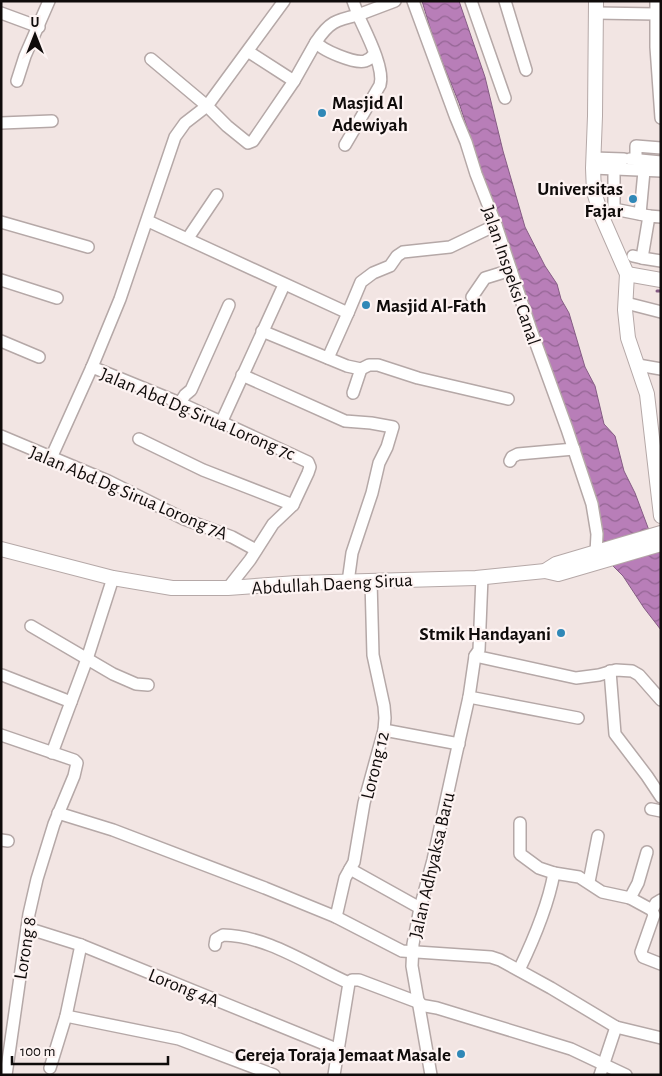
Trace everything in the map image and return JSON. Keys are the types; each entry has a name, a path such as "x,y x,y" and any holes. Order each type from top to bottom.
{"main road":[{"path":"596,7 594,192 626,287 628,338 648,394 661,516"},
{"path":"626,287 661,280"},
{"name":"Abdullah Daeng Sirua","path":"1,549 113,578 172,588 228,588 479,578 544,571 556,564 661,533"},
{"path":"544,571 558,574 661,544"}],"street":[{"path":"17,81 49,1"},
{"path":"51,458 120,299 148,221 175,136 185,123 207,106 249,52 284,1"},
{"path":"345,145 380,86 381,78 374,54 353,1"},
{"path":"151,58 207,106 227,126 246,142 250,143 262,129 294,81 316,42 330,24 338,19 395,1"},
{"name":"Jalan Inspeksi Canal","path":"413,1 496,224 574,449 594,514 597,534 596,553"},
{"path":"471,1 504,98"},
{"path":"505,1 526,70"},
{"path":"656,1 656,48 661,118"},
{"path":"596,7 656,14"},
{"path":"1,13 39,27"},
{"path":"316,42 322,48 357,61 365,61 374,54"},
{"path":"249,52 294,81"},
{"path":"1,123 52,121"},
{"path":"627,158 636,146 661,148"},
{"path":"593,163 627,158 661,162"},
{"path":"593,163 614,169 661,171"},
{"path":"614,169 614,209 661,217"},
{"path":"644,170 645,215 638,257 661,261"},
{"path":"188,238 217,194"},
{"path":"148,221 348,313"},
{"path":"1,222 88,247"},
{"path":"328,358 362,282 373,273 391,264 403,252 450,247 496,224"},
{"path":"472,297 485,278 511,270"},
{"path":"1,280 58,298"},
{"path":"221,423 284,285"},
{"path":"626,287 661,312"},
{"path":"180,404 190,390 229,305"},
{"path":"262,331 347,366 361,369 369,365 378,365 418,378 508,399"},
{"path":"1,340 39,357"},
{"path":"638,365 661,369"},
{"name":"Jalan Abd Dg Sirua Lorong 7c","path":"92,367 304,459 309,466 308,472 293,506"},
{"path":"353,393 361,369"},
{"path":"242,375 345,421 394,427 379,463 372,493 352,553 348,582"},
{"name":"Jalan Abd Dg Sirua Lorong 7A","path":"1,436 108,481 184,520 232,537 256,550"},
{"path":"139,439 204,470 293,506 273,524 228,588"},
{"path":"510,461 512,457 518,454 574,449"},
{"path":"1,735 52,753 87,659 113,578"},
{"name":"Jalan Adhyaksa Baru","path":"431,1075 412,966 412,952 420,908 433,860 469,696 475,656 472,649 479,578"},
{"name":"Lorong 12","path":"336,917 345,878 354,862 364,803 384,730 384,706 373,655 371,581"},
{"path":"31,626 113,674 136,684 148,685"},
{"path":"475,656 576,678 626,670 640,676 661,700"},
{"path":"610,672 615,734 661,798"},
{"path":"2,675 71,702"},
{"path":"469,696 578,718"},
{"path":"384,730 459,744"},
{"name":"Lorong 8","path":"6,1075 27,928 37,879 77,763 74,760 52,753"},
{"path":"57,818 113,830 265,888 336,917 402,951 491,957 519,970 615,1032 661,1038"},
{"path":"520,823 520,854 539,868 554,873 579,877 602,892 630,898 652,910 654,915 640,952 643,957 661,964"},
{"path":"589,882 598,836"},
{"path":"630,898 638,882 648,852"},
{"path":"350,869 420,908"},
{"path":"519,970 540,923 554,873"},
{"path":"652,910 656,902 661,900"},
{"name":"Lorong 4A","path":"27,928 81,945 339,1050"},
{"path":"215,945 216,940 223,935 253,940 275,947 349,983"},
{"path":"50,1068 66,1016 81,945"},
{"path":"334,1075 349,983 352,980 359,980 420,1004 571,1049 602,1069 626,1075"},
{"path":"66,1016 179,1039 274,1075"},
{"path":"602,1069 615,1032"}],"water":[{"path":"422,1 459,1 485,77 503,151 525,227 545,266 557,284 561,299 569,313 585,367 595,386 604,424 615,436 624,471 635,493 650,533 604,547 601,526 562,398 511,260 459,103 435,44"},
{"path":"656,549 661,554 661,630 623,576 610,563"}],"place":[{"name":"Masjid Al Adewiyah","path":"322,113"},
{"name":"Universitas Fajar","path":"633,199"},
{"name":"Masjid Al-Fath","path":"366,305"},
{"name":"Stmik Handayani","path":"561,633"},
{"name":"Gereja Toraja Jemaat Masale","path":"461,1054"}]}
